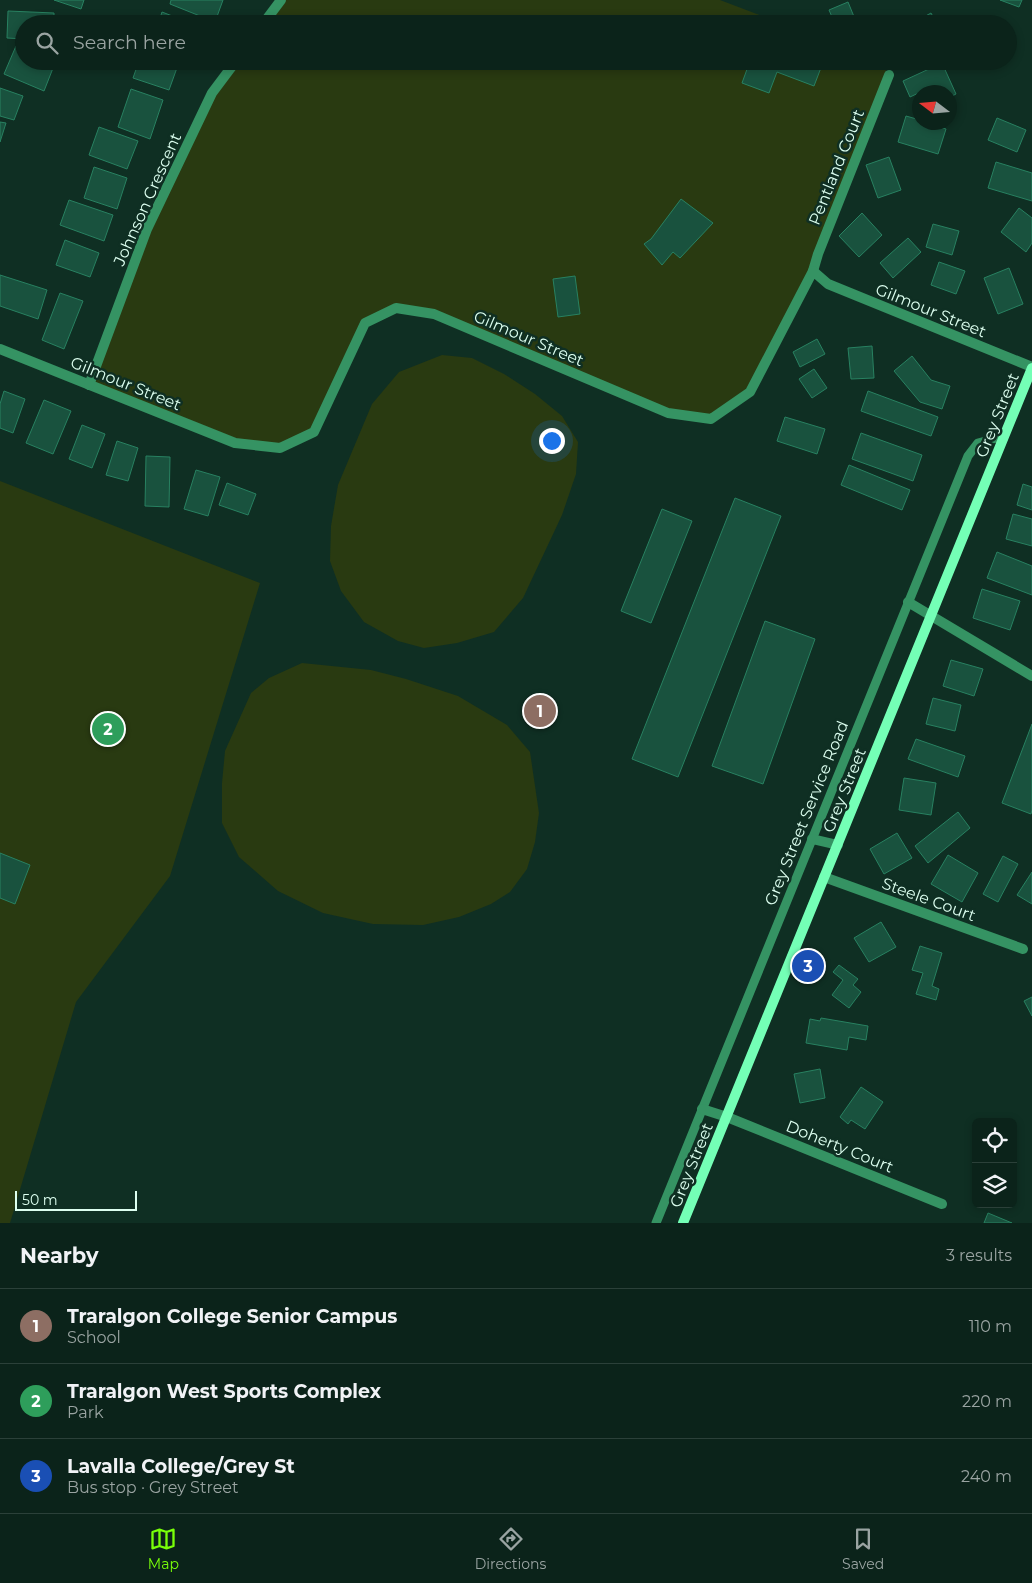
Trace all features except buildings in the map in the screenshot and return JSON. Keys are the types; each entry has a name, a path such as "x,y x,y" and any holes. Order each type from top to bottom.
{"main road":[{"name":"Grey Street","path":"684,1223 1032,368"}],"street":[{"path":"269,15 280,0"},
{"name":"Johnson Crescent","path":"89,385 147,229 212,93 229,70"},
{"name":"Pentland Court","path":"813,271 889,75"},
{"name":"Gilmour Street","path":"0,349 235,443 280,448 314,432 365,323 396,308 434,314 668,413 711,419 750,392 813,271 828,284 1032,368"},
{"path":"908,602 1032,676"},
{"path":"812,838 838,845"},
{"name":"Steele Court","path":"824,877 1023,949"},
{"name":"Doherty Court","path":"702,1109 727,1117 942,1204"}],"lane":[{"name":"Grey Street Service Road","path":"656,1223 968,456 978,443 1004,436"}],"green space":[{"path":"281,0 720,0 759,15 270,15"},
{"path":"229,70 885,70 889,75 818,254 750,392 711,419 668,413 434,314 396,308 365,323 314,432 280,448 235,443 89,385 147,229 212,93"},
{"path":"442,355 472,358 504,374 535,394 562,416 578,442 576,474 562,515 523,598 494,632 457,643 424,648 398,641 364,622 341,591 330,561 331,526 338,485 372,404 399,372"},
{"path":"0,481 260,583 170,876 76,1002 10,1223 0,1223"},
{"path":"302,663 371,670 406,679 458,696 507,725 530,752 539,813 535,842 527,869 510,892 491,904 459,917 423,925 373,924 323,913 278,891 239,857 222,823 222,783 225,751 251,693 269,678"}],"place":[{"name":"Traralgon College Senior Campus","path":"540,711"},
{"name":"Traralgon West Sports Complex","path":"108,729"},
{"name":"Lavalla College/Grey St","path":"808,966"}]}
